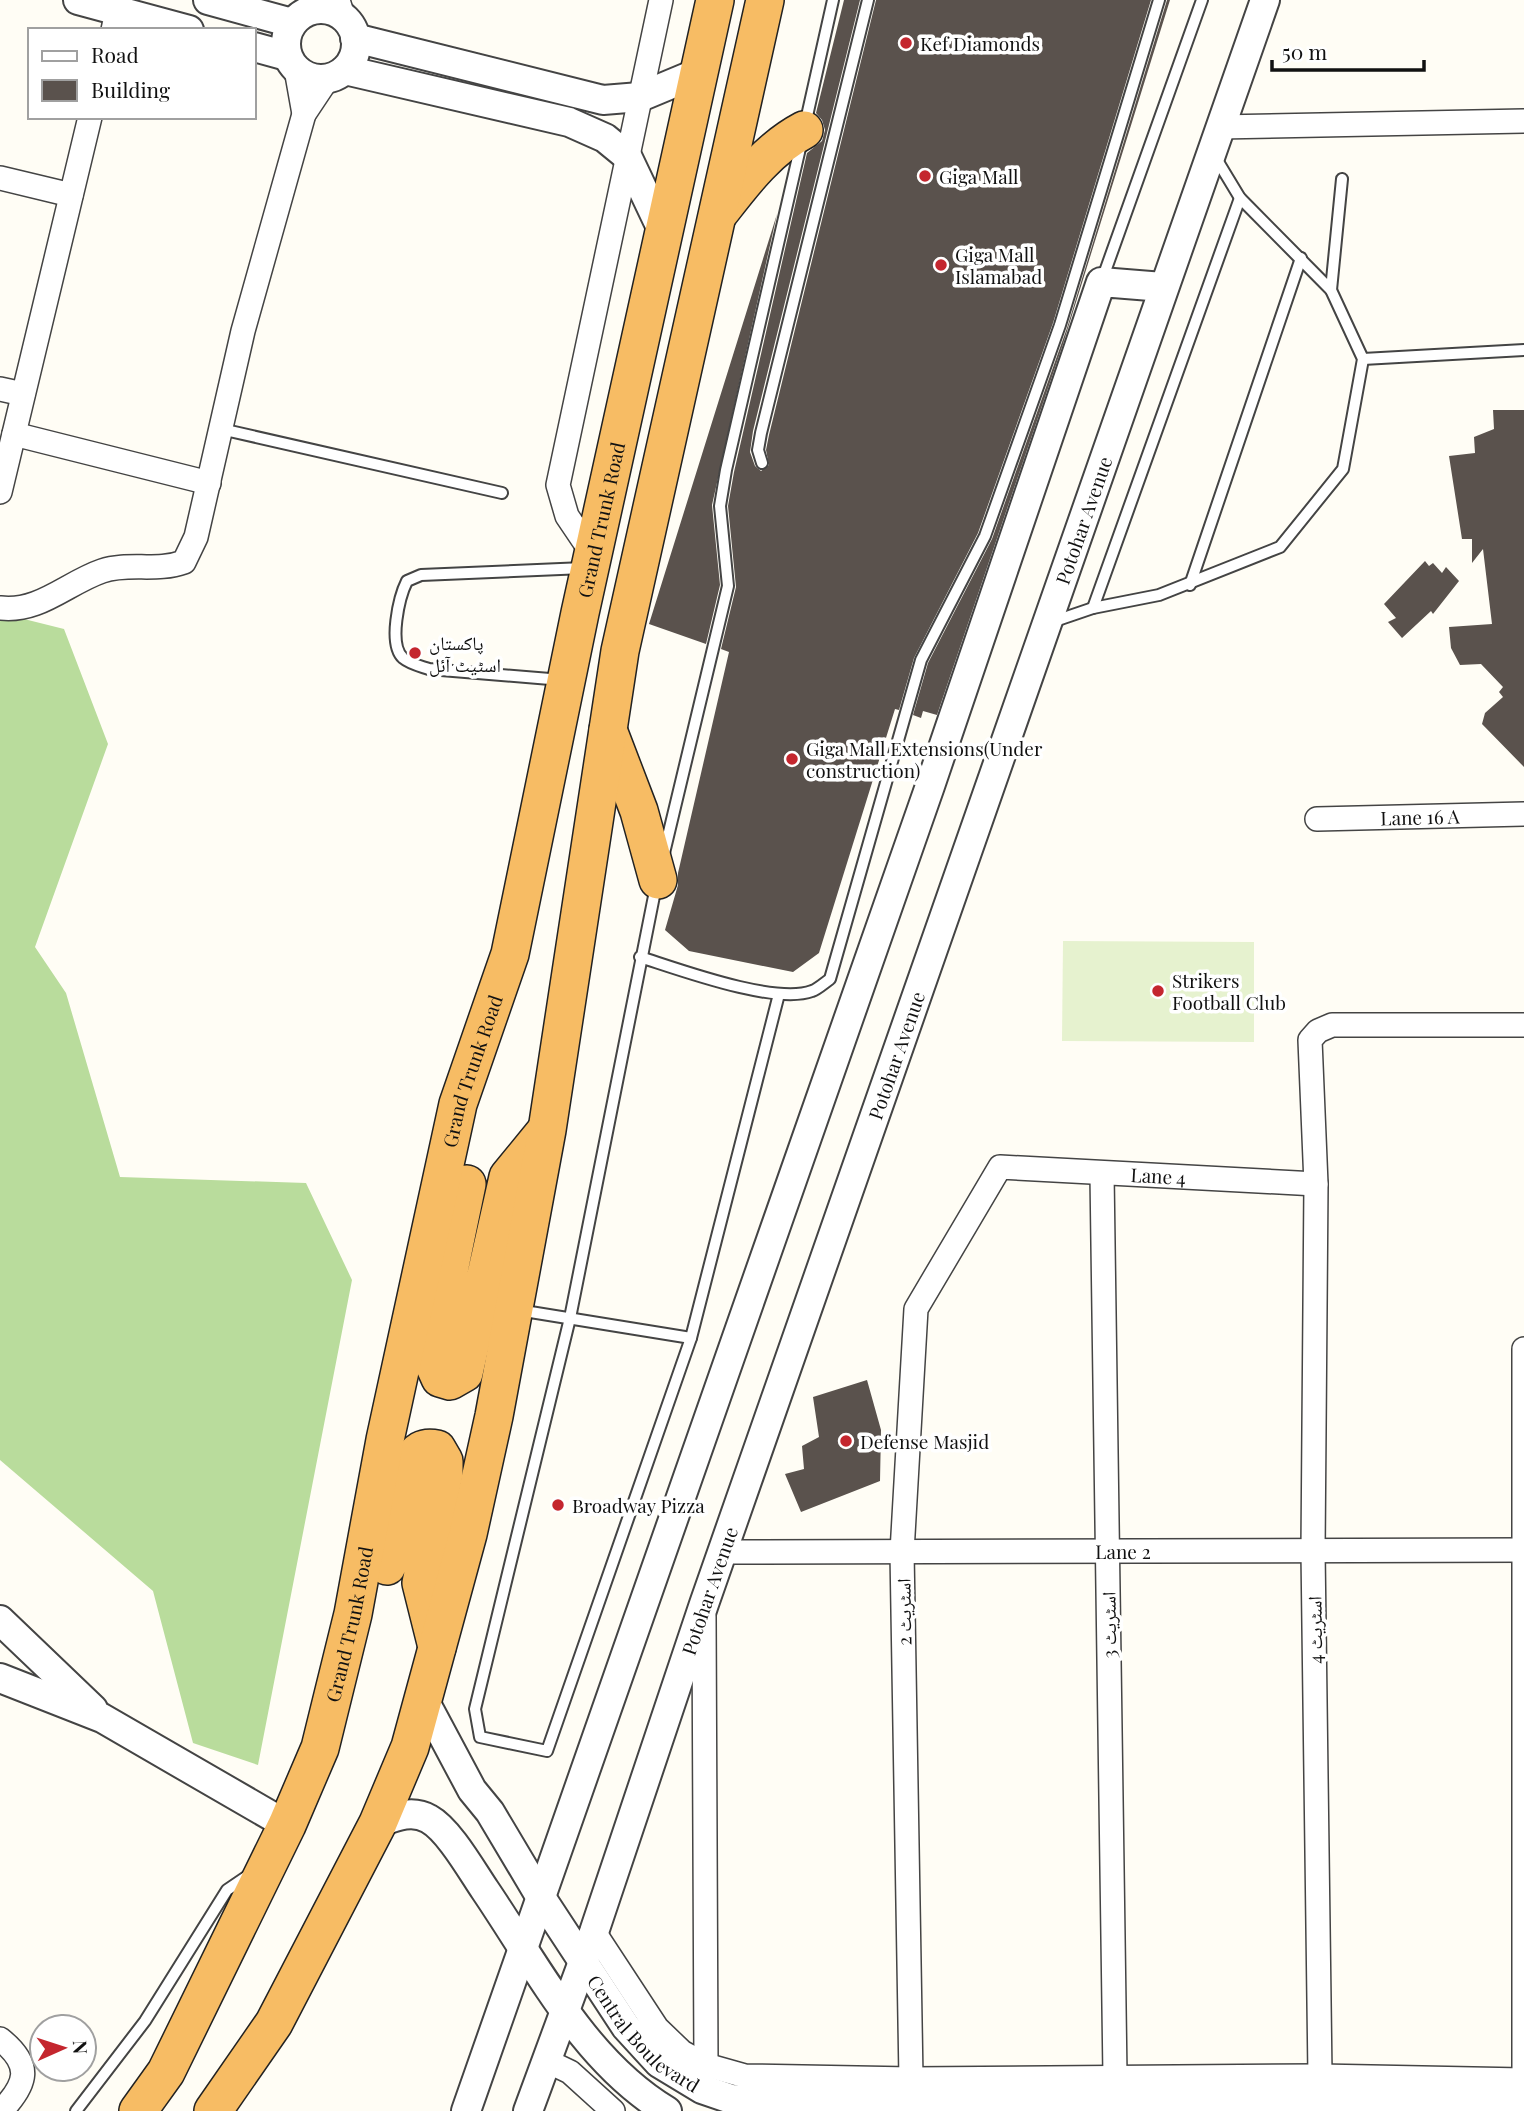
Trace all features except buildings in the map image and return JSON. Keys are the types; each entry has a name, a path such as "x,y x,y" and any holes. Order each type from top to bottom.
{"highway":[{"name":"Grand Trunk Road","path":"138,2111 166,2072 287,1825 320,1748 353,1614 385,1440 458,1104 510,954 592,562 715,0"},
{"path":"213,2111 274,2024 378,1823 410,1746 468,1534 547,1130 620,651 765,0"},
{"path":"715,218 748,175 789,138 820,135"},
{"path":"608,729 639,811 657,880"},
{"path":"458,1104 468,1179 431,1358 440,1378 450,1381 464,1373 508,1177 547,1130"},
{"path":"353,1614 383,1583 410,1463 416,1452 428,1447 437,1449 444,1461 444,1474 421,1583 437,1649"}],"street":[{"path":"78,0 115,20 174,28"},
{"path":"208,0 327,15 568,93 603,100 640,97 700,72"},
{"path":"592,562 567,516 558,485 661,0"},
{"name":"Potohar Avenue","path":"528,2111 594,1931 704,1604 1265,0"},
{"path":"304,114 286,45 327,15"},
{"path":"0,608 26,608 103,570 168,568 184,562 197,537 243,331 304,114 337,74 352,61 327,15"},
{"path":"256,48 292,63 310,78 337,74 569,122 606,138 627,156 665,236"},
{"path":"0,492 90,119"},
{"path":"1215,138 1524,121"},
{"path":"0,178 71,195"},
{"path":"466,2111 930,786 1101,282 1163,287"},
{"path":"0,389 23,394"},
{"path":"14,434 209,483"},
{"name":"Lane 16 A","path":"1317,819 1524,814"},
{"name":"اسٹریٹ 4","path":"1320,2076 1313,1551 1316,1184 1310,1040 1318,1031 1332,1025 1524,1025"},
{"name":"Lane 4","path":"1000,1167 1316,1184"},
{"name":"اسٹریٹ 2","path":"911,2079 902,1552 916,1309 1000,1167"},
{"name":"اسٹریٹ 3","path":"1102,1174 1115,2076"},
{"path":"594,1931 657,2028 682,2052 706,2065 745,2076 911,2079 1115,2076 1219,2088 1320,2076 1524,2080 1524,1349"},
{"name":"Lane 2","path":"724,1552 1523,1550"},
{"path":"704,1604 706,2065"},
{"path":"0,1620 102,1718"},
{"path":"0,1678 102,1718 287,1825"},
{"name":"Central Boulevard","path":"424,1700 471,1790 490,1812 540,1896 583,1957 626,2027 659,2063 702,2089 731,2099 893,2102 1219,2088 1524,2103"},
{"path":"378,1823 402,1814 420,1815 431,1820 461,1854 564,2012 633,2090 667,2111"},
{"path":"0,2039 12,2049 23,2078 23,2085 1,2111"},
{"path":"547,2061 570,2072 613,2111"}],"lane":[{"path":"762,463 758,450 761,433 820,135 833,0"},
{"path":"779,994 691,1338 547,1751 480,1737 475,1709 570,1318 640,957 727,586 720,506 726,470 820,135 869,0"},
{"path":"640,957 700,976 779,994 811,992 830,979 921,660 985,536 1060,325 1159,0"},
{"path":"1101,282 1202,0"},
{"path":"1046,624 1093,608 1159,595 1190,585 1280,547 1343,469 1363,359 1331,290 1240,198 1215,138"},
{"path":"1331,290 1342,178"},
{"path":"1093,608 1240,198"},
{"path":"1190,585 1301,258"},
{"path":"1363,359 1524,350"},
{"path":"221,429 502,493"},
{"path":"567,681 429,669 415,665 401,656 397,648 397,609 407,581 421,575 592,562"},
{"path":"512,1309 691,1338"},
{"path":"76,2111 145,2021 227,1890 268,1862"}],"green space":[{"path":"0,613 64,629 108,744 35,947 66,993 120,1177 306,1183 352,1280 258,1765 193,1743 153,1591 0,1460"},
{"name":"Strikers Football Club","path":"1063,941 1254,942 1254,1042 1062,1041"}],"place":[{"name":"Kef Diamonds","path":"906,43"},
{"name":"Giga Mall","path":"925,176"},
{"name":"Giga Mall Islamabad","path":"941,265"},
{"name":"پاکستان اسٹیٹ آئل","path":"415,653"},
{"name":"Giga Mall Extensions(Under construction)","path":"792,759"},
{"name":"Strikers Football Club","path":"1158,991"},
{"name":"Defense Masjid","path":"846,1441"},
{"name":"Broadway Pizza","path":"558,1505"}]}
